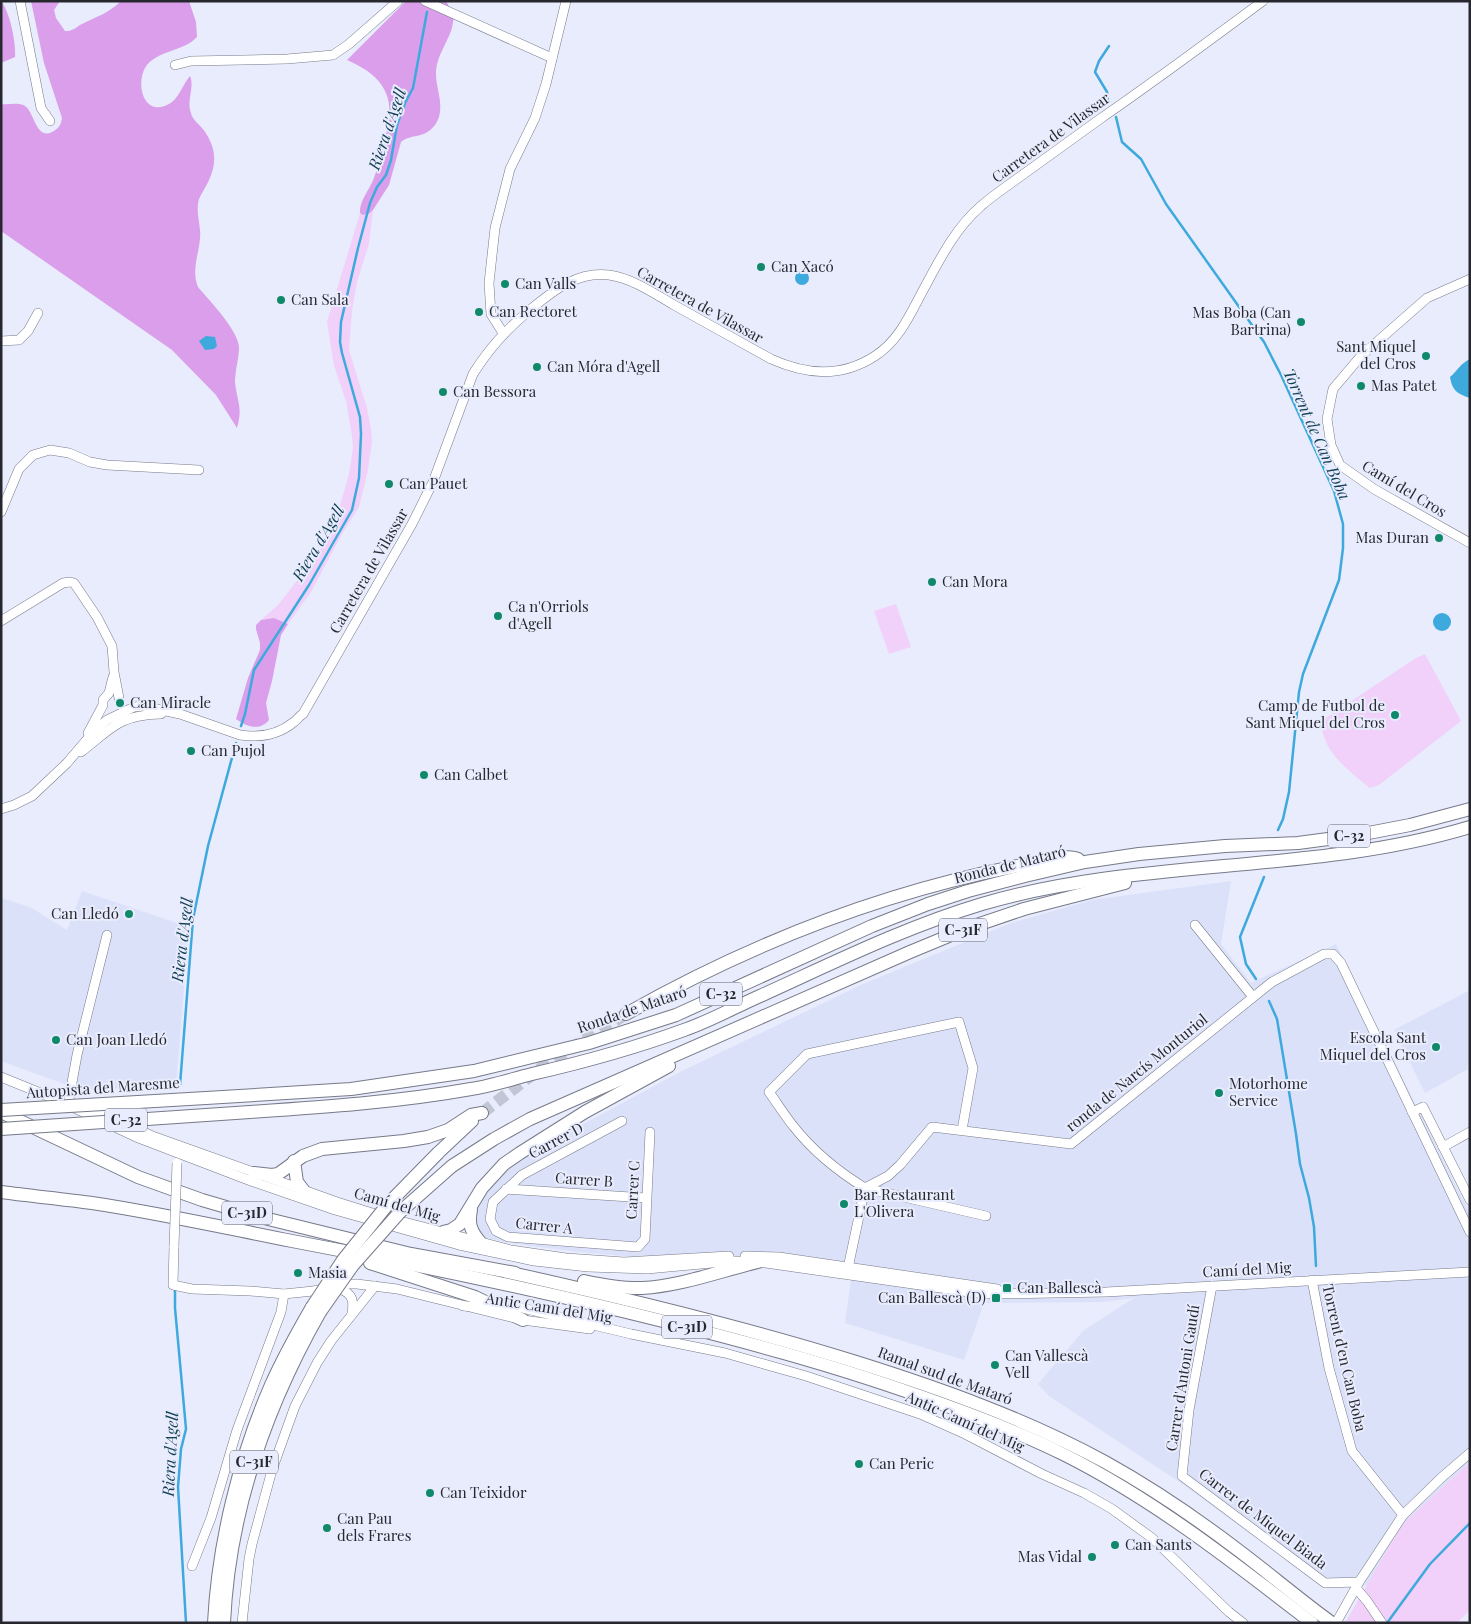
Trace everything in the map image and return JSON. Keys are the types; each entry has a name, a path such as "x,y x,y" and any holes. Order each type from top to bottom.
{"highway":[{"name":"Ronda de Mataró","path":"206,1098 351,1088 455,1074 589,1043 676,1014 872,926 928,904 1024,876 1085,862 1139,854 1225,846 1298,843 1358,835 1470,809"},
{"name":"Ronda de Mataró","path":"1,1128 352,1105 473,1089 592,1060 687,1029 877,943 978,906 1061,886 1137,874 1299,859 1361,851 1414,842 1470,827"},
{"path":"626,1014 720,965 842,913 888,898 976,874 1074,857 1085,862"},
{"name":"C-31F","path":"214,1623 222,1551 234,1495 250,1440 271,1386 290,1346 316,1309 400,1212 452,1166 530,1118 968,928 1024,908 1124,883 1137,874"},
{"path":"443,1232 451,1230 460,1224 482,1188 494,1174 520,1153 585,1112 706,1046 712,1039"},
{"name":"Autopista del Maresme","path":"1,1111 206,1098"},
{"name":"C-31D","path":"1,1111 138,1177 202,1200 264,1218 411,1254 507,1272"},
{"name":"C-31F","path":"224,1623 231,1554 243,1498 280,1390 316,1309 343,1260 388,1204 482,1113 471,1115 448,1130 428,1137 322,1149 294,1161"},
{"path":"254,1173 278,1174 294,1161"},
{"path":"294,1161 297,1182 304,1191"},
{"name":"C-31D","path":"1,1192 94,1204 453,1272 720,1335 884,1383 982,1418 1063,1454 1176,1520 1312,1623"},
{"path":"473,1202 469,1220 470,1228 481,1243"},
{"path":"322,1247 465,1293 523,1320"},
{"path":"507,1272 618,1287 640,1288 672,1283 758,1262"},
{"name":"Ramal sud de Mataró","path":"507,1272 626,1299 776,1338 895,1374 986,1406 1069,1443 1138,1481 1190,1515 1331,1621"}],"street":[{"path":"20,1 41,108 50,121"},
{"path":"175,66 191,61 287,58 333,54 349,44 398,1"},
{"path":"425,1 552,58"},
{"path":"503,333 491,314 489,283 495,228 510,169 535,118 546,84 566,1"},
{"name":"Carretera de Vilassar","path":"121,706 143,706 180,714 240,735 250,736 260,736 280,730 303,714 412,524 440,467 473,374 503,333 561,286 577,278 592,275 609,275 625,280 653,294 788,367 806,371 826,372 845,370 862,364 877,355 891,343 902,329 944,251 980,207 1263,1"},
{"name":"Camí del Cros","path":"1470,279 1427,298 1361,356 1333,389 1327,419 1331,445 1340,464 1374,489 1470,544"},
{"path":"1,341 19,340 28,331 38,313"},
{"path":"1,512 18,469 33,455 50,450 69,453 90,462 107,465 199,470"},
{"path":"1,621 64,583 74,583 97,616 112,646 114,672 121,706"},
{"path":"86,744 105,701 114,672"},
{"path":"105,701 110,695 115,695 121,706 155,714"},
{"path":"105,701 114,713 121,706"},
{"path":"1,809 32,796 86,744 121,706"},
{"path":"86,744 116,724 129,718 144,714 180,714"},
{"path":"1195,925 1253,996"},
{"path":"68,1099 106,935"},
{"name":"ronda de Narcís Monturiol","path":"865,1188 888,1176 900,1165 932,1127 1071,1144 1253,996 1272,982 1324,954 1333,954 1341,963 1412,1112"},
{"path":"962,1130 973,1068 959,1022 808,1054 769,1092 795,1128 824,1158 865,1188 986,1216"},
{"name":"Camí del Mig","path":"1,1072 155,1136 304,1191 377,1215 511,1250 607,1262 647,1262 719,1256 758,1256 920,1285 986,1294 1106,1292 1470,1272"},
{"name":"Camí del Mig","path":"1,1077 55,1099 177,1158 335,1210 459,1245 521,1258 616,1269 768,1260 812,1266 848,1268 1025,1293"},
{"path":"1470,1200 1423,1107 1412,1112 1470,1232"},
{"name":"Carrer D","path":"506,1189 522,1175 622,1121"},
{"name":"Carrer C","path":"638,1247 645,1238 650,1132"},
{"path":"1443,1147 1470,1132"},
{"name":"Camí del Mig","path":"155,1136 174,1148 177,1158"},
{"name":"Camí del Mig","path":"177,1158 184,1152 204,1154"},
{"name":"Antic Camí del Mig","path":"177,1158 173,1285 284,1294 313,1291 348,1284 375,1286 411,1292 523,1320 632,1334"},
{"path":"518,1179 520,1189"},
{"path":"848,1268 865,1188"},
{"name":"Carrer B","path":"506,1189 646,1198"},
{"name":"Carrer A","path":"506,1189 493,1202 490,1219 496,1231 508,1237 638,1247"},
{"path":"589,1260 590,1244"},
{"path":"607,1262 609,1246"},
{"name":"Camí del Mig","path":"521,1258 531,1257 587,1264 589,1260"},
{"name":"Camí del Mig","path":"607,1262 612,1265 658,1268"},
{"name":"Camí del Mig","path":"848,1268 854,1272 920,1285"},
{"name":"Torrent d'en Can Boba","path":"1312,1280 1330,1368 1352,1451 1403,1515"},
{"path":"242,1623 252,1544 272,1470 295,1406 330,1341 375,1286"},
{"name":"Carrer d'Antoni Gaudí","path":"1182,1476 1189,1410 1212,1286"},
{"path":"335,1287 344,1290 350,1296 354,1304 352,1313"},
{"path":"192,1566 211,1518 237,1430 282,1312 284,1294"},
{"name":"Antic Camí del Mig","path":"463,1306 514,1306 632,1334 725,1353 806,1376 920,1414 965,1434 1042,1474 1084,1493 1112,1509 1152,1538 1229,1612 1243,1623"},
{"path":"1331,1621 1358,1585 1403,1515 1470,1453"},
{"name":"Carrer de Miquel Biada","path":"1182,1476 1325,1582 1358,1585"},
{"path":"1358,1585 1382,1623"}],"shaded area":[{"path":"1,1 10,20 15,57 1,63"},
{"path":"31,1 60,1 54,10 56,18 65,31 69,31 106,12 121,1 189,1 196,22 197,37 185,46 163,54 150,62 145,68 141,82 147,102 152,106 159,107 175,100 190,76 192,85 189,103 192,115 206,134 213,149 212,171 198,203 200,237 195,273 198,287 234,332 239,347 235,382 240,409 237,428 216,395 172,350 1,231 1,104 25,106 43,133 56,130 62,118 44,63"},
{"path":"406,1 446,1 454,15 452,29 440,56 436,71 440,112 431,130 401,142 389,185 373,210 363,215 360,213 361,204 375,174 387,131 389,102 386,93 375,77 347,60"},
{"path":"373,210 369,244 357,282 352,311 349,350 367,408 372,442 368,470 359,507 342,534 311,592 288,624 274,618 261,620 278,605 314,559 333,530 349,474 353,448 352,436 346,401 334,366 327,322 360,213 363,215"},
{"path":"896,604 911,647 889,654 874,611"},
{"path":"274,618 288,624 281,635 266,703 269,720 261,726 252,727 236,719 248,678 260,650 256,625 261,620"},
{"name":"Camp de Futbol de Sant Miquel del Cros","path":"1425,654 1461,721 1379,785 1370,788 1334,755 1325,740 1320,722 1416,658"},
{"path":"1231,881 1221,944 1251,983 1336,944 1470,1214 1470,1462 1408,1519 1367,1585 1323,1588 1184,1485 1049,1396 1038,1384 1084,1330 1134,1298 1103,1302 984,1303 964,1360 845,1323 851,1279 794,1271 579,1252 516,1244 487,1238 477,1230 473,1220 476,1209 491,1188 511,1167 533,1151 680,1072 863,984 1011,923 1092,900"},
{"path":"82,891 189,927 176,1086 81,1090 1,1061 1,898 30,907 67,930"},
{"name":"Escola Sant Miquel del Cros","path":"1470,990 1470,1064 1467,1066 1468,1069 1425,1093 1394,1030"},
{"path":"1470,1462 1470,1610 1457,1623 1345,1623 1397,1533 1408,1519"}],"water":[{"path":"799,271 805,271 809,278 805,285 799,285 795,281 795,275"},
{"path":"206,336 215,337 217,346 214,349 205,350 199,341"},
{"path":"1470,359 1470,398 1456,391 1450,377"},
{"path":"1442,613 1448,616 1451,622 1448,628 1442,631 1436,628 1433,622 1436,616"}],"waterway":[{"name":"Riera d'Agell","path":"241,726 254,670 309,585 352,510 359,478 361,434 360,417 340,342 341,322 370,203 377,187 386,175 391,160 397,125 413,88 427,12"},
{"path":"1108,101 1107,92 1095,72 1099,61 1109,46"},
{"name":"Torrent de Can Boba","path":"1116,117 1122,142 1141,159 1166,204 1264,342 1334,491 1343,524 1343,548 1339,580 1303,674 1299,692 1289,792 1283,819 1278,830"},
{"name":"Riera d'Agell","path":"180,1085 193,919 208,846 236,743"},
{"name":"Torrent de Can Boba","path":"1256,979 1246,964 1240,937 1264,877"},
{"name":"Torrent de Can Boba","path":"1269,1001 1277,1019 1300,1164 1309,1198 1314,1227 1316,1266"},
{"name":"Riera d'Agell","path":"175,1288 175,1308 186,1429 181,1449 178,1487 186,1623"},
{"path":"1387,1623 1430,1564 1470,1523"}],"tunnel":[{"path":"482,1113 546,1064 626,1014"}],"place":[{"name":"Can Xacó","path":"761,267"},
{"name":"Can Valls","path":"505,284"},
{"name":"Can Sala","path":"281,300"},
{"name":"Can Rectoret","path":"479,312"},
{"name":"Mas Boba (Can Bartrina)","path":"1301,322"},
{"name":"Sant Miquel del Cros","path":"1426,356"},
{"name":"Can Móra d'Agell","path":"537,367"},
{"name":"Mas Patet","path":"1361,386"},
{"name":"Can Bessora","path":"443,392"},
{"name":"Can Pauet","path":"389,484"},
{"name":"Mas Duran","path":"1439,538"},
{"name":"Can Mora","path":"932,582"},
{"name":"Ca n'Orriols d'Agell","path":"498,616"},
{"name":"Can Miracle","path":"120,703"},
{"name":"Camp de Futbol de Sant Miquel del Cros","path":"1395,715"},
{"name":"Can Pujol","path":"191,751"},
{"name":"Can Calbet","path":"424,775"},
{"name":"Can Lledó","path":"129,914"},
{"name":"Can Joan Lledó","path":"56,1040"},
{"name":"Escola Sant Miquel del Cros","path":"1436,1047"},
{"name":"Motorhome Service","path":"1219,1093"},
{"name":"Bar Restaurant L'Olivera","path":"844,1204"},
{"name":"Masia","path":"298,1273"},
{"name":"Can Ballescà","path":"1007,1288"},
{"name":"Can Ballescà (D)","path":"996,1298"},
{"name":"Can Vallescà Vell","path":"995,1365"},
{"name":"Can Peric","path":"859,1464"},
{"name":"Can Teixidor","path":"430,1493"},
{"name":"Can Pau dels Frares","path":"327,1528"},
{"name":"Can Sants","path":"1115,1545"},
{"name":"Mas Vidal","path":"1092,1557"}]}
